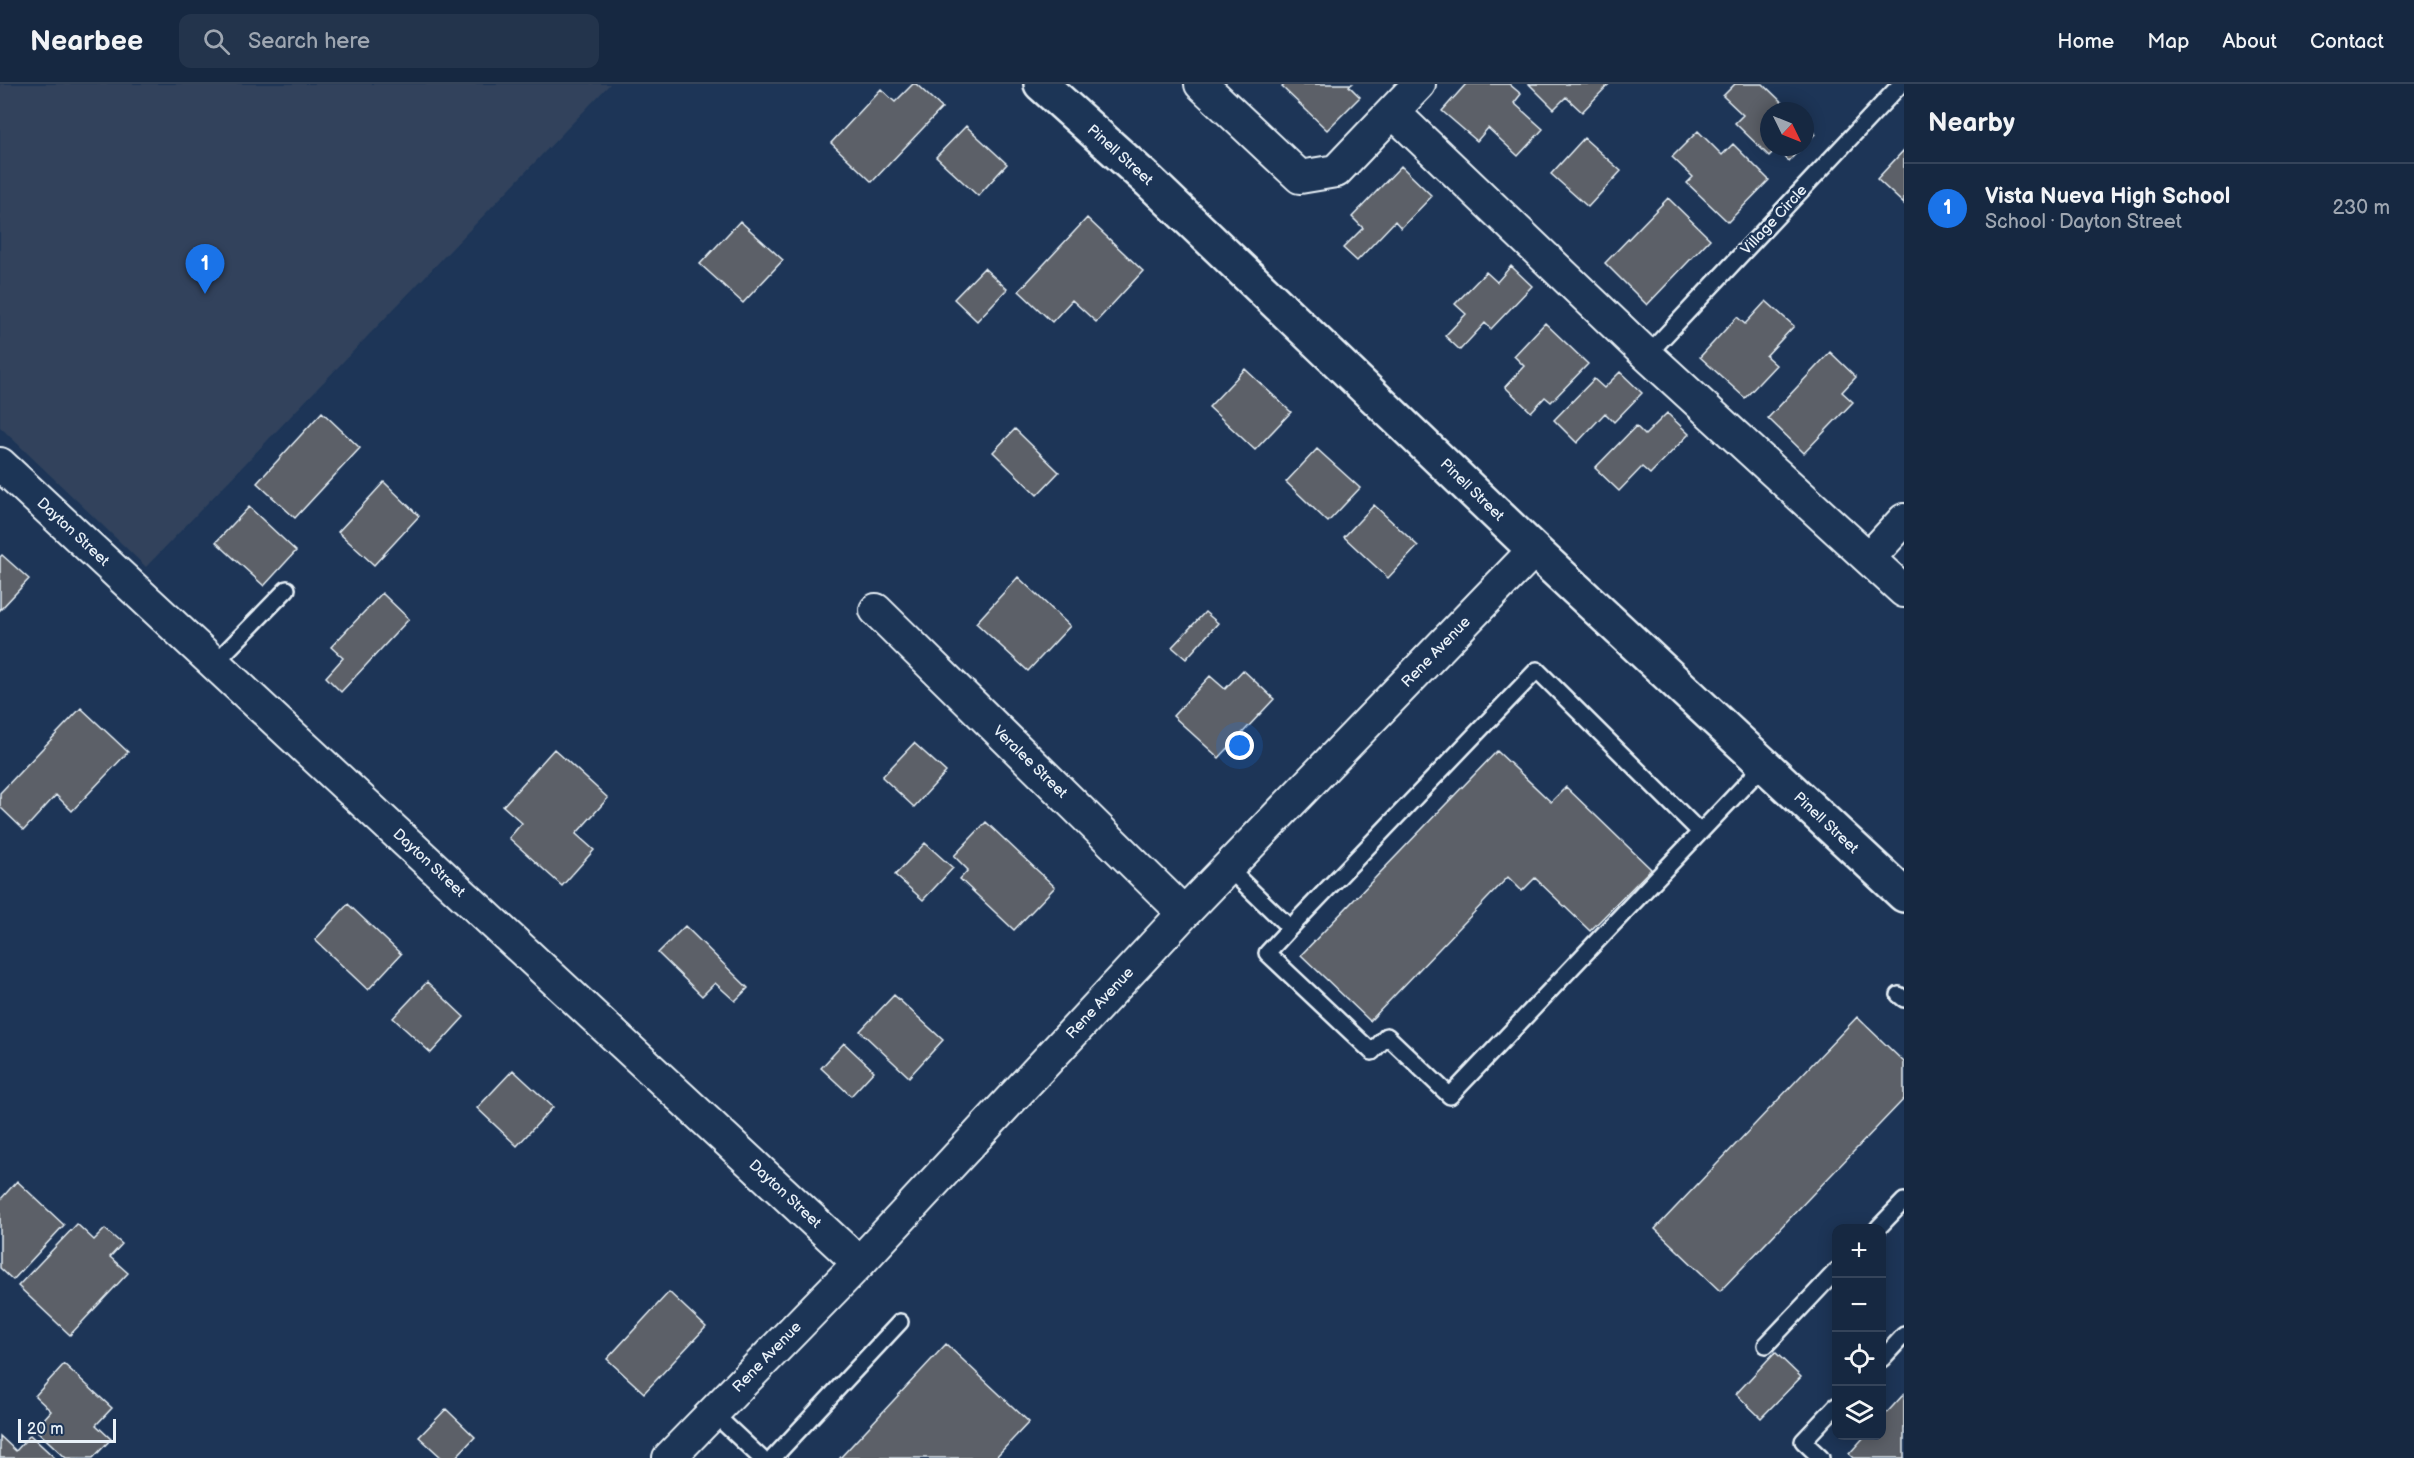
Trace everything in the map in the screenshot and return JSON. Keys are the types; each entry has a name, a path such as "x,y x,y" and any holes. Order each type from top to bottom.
{"street":[{"name":"Pinell Street","path":"1041,84 1150,182 1534,550 1904,896"},
{"path":"1201,84 1300,177 1336,171 1419,84"},
{"path":"1393,112 1647,355 1904,591"},
{"name":"Dayton Street","path":"0,464 859,1263"},
{"path":"1869,558 1904,520"},
{"name":"Rene Avenue","path":"669,1458 859,1263 1184,913 1534,550"},
{"name":"Veralee Street","path":"876,610 1184,913"}],"lane":[{"name":"Village Circle","path":"1647,355 1901,84"},
{"path":"214,664 287,589"},
{"path":"1700,832 1537,670 1267,953 1372,1052 1387,1036 1450,1096 1764,765"},
{"path":"1228,868 1290,928"},
{"path":"1882,1224 1904,1201"},
{"path":"1766,1345 1832,1276"},
{"path":"773,1458 900,1322"},
{"path":"1886,1354 1904,1335"},
{"path":"1821,1458 1803,1441 1832,1410"},
{"path":"712,1413 761,1458"}],"shaded area":[{"path":"0,84 610,84 146,567 0,427"}],"building":[{"path":"913,84 916,84 942,108 872,182 831,143 881,89 895,102"},
{"path":"1285,84 1352,84 1349,86 1360,97 1327,130 1282,87"},
{"path":"1466,84 1509,84 1521,94 1514,103 1543,129 1518,156 1488,128 1477,141 1442,111"},
{"path":"1529,84 1609,84 1582,112 1566,97 1554,109"},
{"path":"1735,84 1763,84 1782,102 1760,102 1760,147 1735,123 1743,115 1723,96"},
{"path":"966,126 1007,164 978,196 936,157"},
{"path":"1698,131 1722,155 1733,144 1769,180 1728,222 1687,183 1693,177 1672,157"},
{"path":"1584,138 1621,171 1588,207 1551,174"},
{"path":"1904,150 1904,204 1877,179"},
{"path":"1784,156 1794,156 1789,161"},
{"path":"1401,166 1432,196 1401,228 1395,221 1357,261 1343,248 1363,228 1352,217"},
{"path":"1668,198 1710,239 1647,305 1605,263"},
{"path":"1087,218 1143,271 1096,322 1072,300 1052,322 1019,291"},
{"path":"740,221 783,260 743,303 700,264"},
{"path":"1511,266 1532,286 1491,329 1485,323 1460,350 1445,336 1466,314 1455,304 1486,272 1497,282"},
{"path":"984,268 1007,289 977,321 954,299"},
{"path":"1766,301 1794,326 1766,356 1776,365 1745,398 1700,357 1737,317 1745,324"},
{"path":"1545,323 1588,364 1551,402 1545,397 1531,412 1505,387 1524,366 1514,356"},
{"path":"1830,352 1856,377 1842,392 1853,402 1804,453 1768,418"},
{"path":"1245,369 1291,412 1255,450 1209,407"},
{"path":"1620,372 1642,393 1614,422 1605,413 1577,443 1554,420 1594,379 1604,388"},
{"path":"322,412 360,448 295,518 257,483"},
{"path":"1667,413 1689,434 1650,474 1642,467 1619,491 1595,468 1636,426 1645,435"},
{"path":"1015,429 1059,472 1037,495 993,452"},
{"path":"1317,449 1360,488 1328,522 1286,482"},
{"path":"384,482 419,516 374,565 338,532"},
{"path":"1374,505 1418,546 1388,578 1344,537"},
{"path":"249,507 296,551 264,586 216,542"},
{"path":"2,555 29,579 0,610 0,557"},
{"path":"1018,577 1070,626 1028,671 976,623"},
{"path":"382,593 409,619 341,692 326,677 343,658 331,647"},
{"path":"1205,612 1218,623 1186,659 1172,647"},
{"path":"1243,670 1274,699 1219,758 1173,716 1210,676 1225,689"},
{"path":"81,708 128,752 72,811 56,795 24,830 0,807 0,793"},
{"path":"914,743 946,772 914,807 882,777"},
{"path":"554,749 608,798 576,834 594,850 562,886 509,838 522,823 503,806"},
{"path":"1497,751 1551,802 1566,787 1651,869 1590,931 1535,878 1522,891 1508,877 1370,1021 1301,955"},
{"path":"986,822 1055,887 1014,930 960,879 968,870 954,856"},
{"path":"925,843 953,868 923,900 895,875"},
{"path":"348,904 401,954 368,990 315,940"},
{"path":"685,926 748,988 735,1001 715,983 702,996 658,953"},
{"path":"427,982 464,1017 431,1053 393,1018"},
{"path":"894,995 943,1040 909,1077 860,1031"},
{"path":"1857,1017 1904,1062 1904,1099 1720,1291 1655,1229"},
{"path":"844,1043 874,1071 851,1096 821,1068"},
{"path":"513,1070 553,1107 517,1146 477,1108"},
{"path":"17,1181 64,1225 13,1280 0,1268 0,1200"},
{"path":"77,1224 94,1240 105,1229 122,1244 110,1257 128,1273 70,1335 18,1286"},
{"path":"669,1292 706,1327 644,1393 607,1359"},
{"path":"946,1344 1029,1422 995,1458 840,1458"},
{"path":"1775,1352 1801,1377 1761,1418 1736,1394"},
{"path":"64,1364 112,1408 96,1425 111,1439 93,1458 66,1458 35,1429 51,1411 35,1396"},
{"path":"1904,1394 1904,1458 1853,1458 1849,1454 1861,1440 1886,1440 1886,1414"},
{"path":"446,1409 475,1437 455,1458 442,1458 419,1437"},
{"path":"30,1435 55,1458 0,1458 0,1436 16,1451"}],"place":[{"name":"Vista Nueva High School","path":"205,294"}]}
